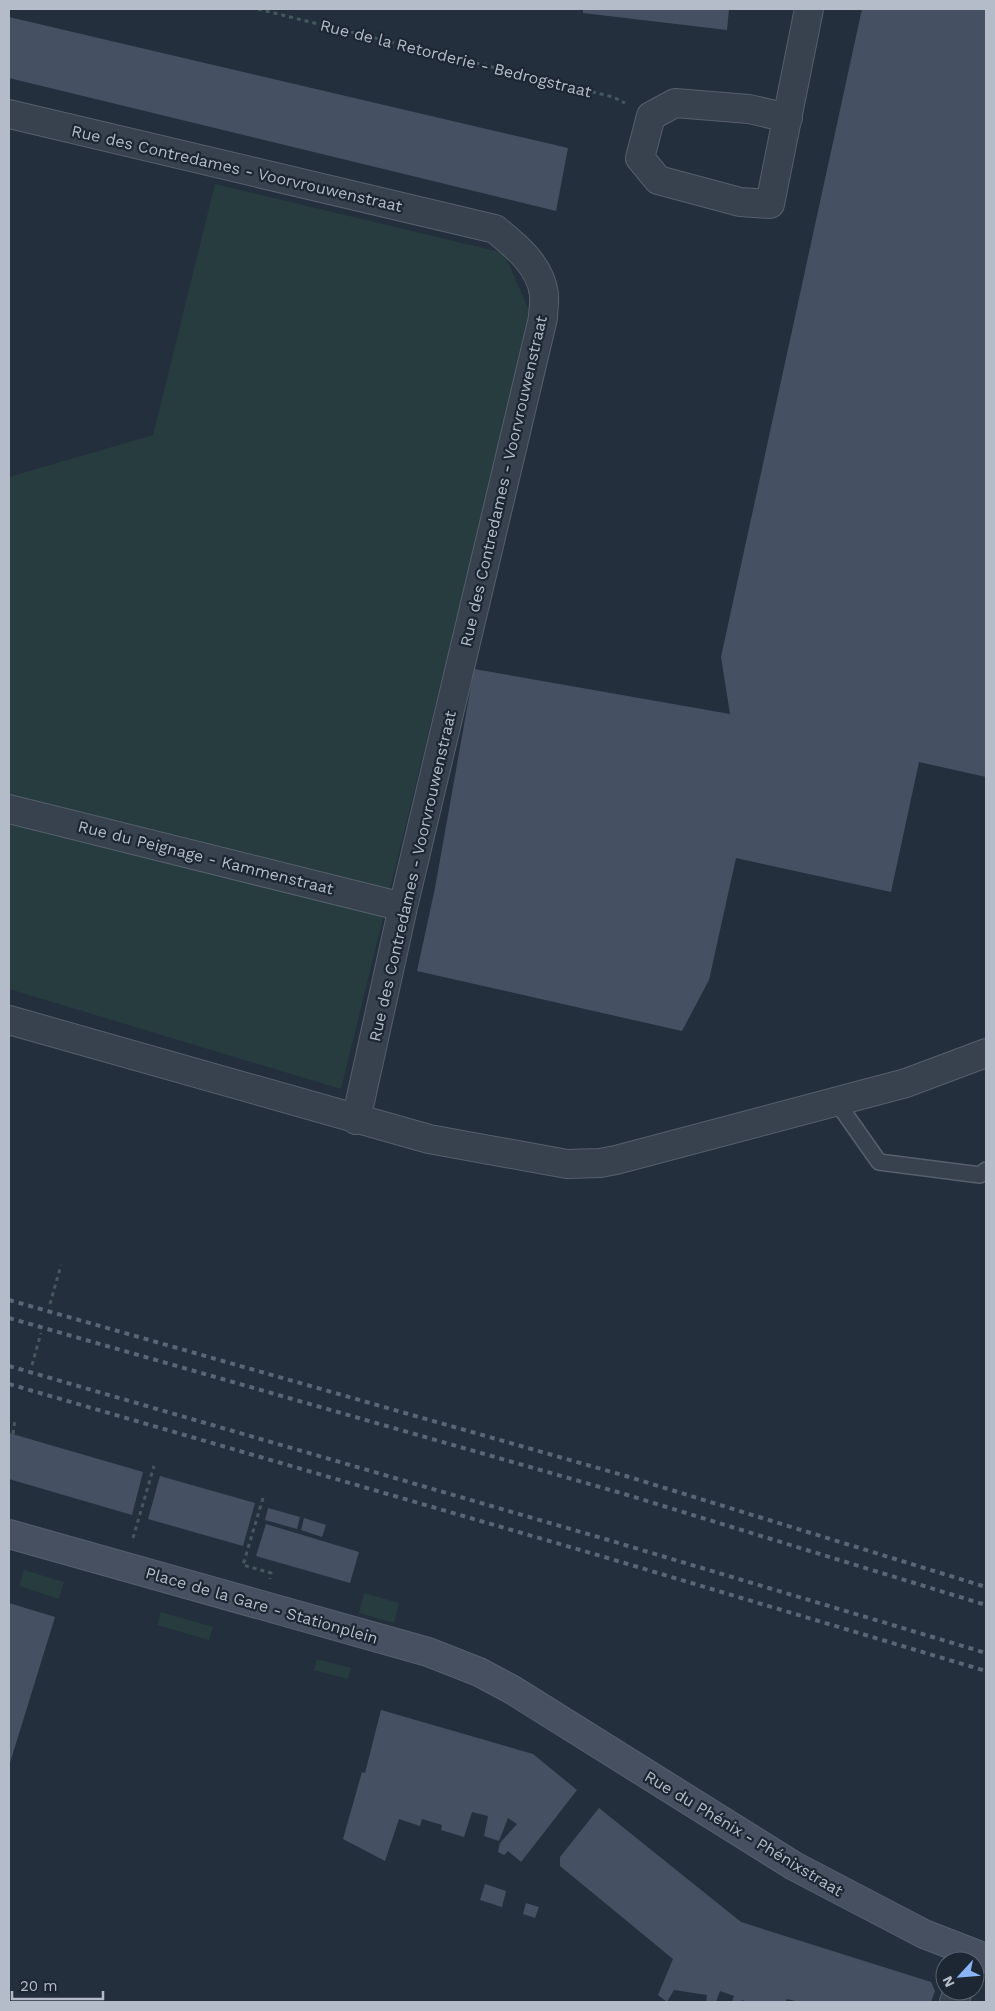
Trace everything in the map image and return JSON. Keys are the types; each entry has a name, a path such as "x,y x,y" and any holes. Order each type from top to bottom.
{"main road":[{"name":"Place de la Gare - Stationplein","path":"9,1534 428,1652 479,1672 511,1689"},
{"name":"Rue du Phénix - Phénixstraat","path":"511,1689 794,1866 924,1934 961,1951"}],"street":[{"path":"788,118 749,109 675,103 651,116 640,158 658,180 740,202 770,204 788,118 809,9"},
{"name":"Rue des Contredames - Voorvrouwenstraat","path":"9,114 495,229 518,248 534,268 544,294 543,318 403,907 356,1120"},
{"name":"Rue du Peignage - Kammenstraat","path":"9,809 403,907"},
{"path":"9,1020 356,1120 452,1144 551,1162 583,1165 616,1160 906,1082 986,1053"}],"lane":[{"path":"836,1101 879,1162 980,1175 986,1170"}],"path":[{"name":"Rue de la Retorderie - Bedrogstraat","path":"258,9 613,97 651,116"},
{"path":"50,1304 61,1265"},
{"path":"32,1365 41,1333"},
{"path":"13,1434 15,1419"},
{"path":"125,1566 154,1466"},
{"path":"262,1605 271,1573 243,1565 263,1498"}],"green space":[{"path":"215,184 504,253 531,315 341,1089 9,989 9,477 153,435"},
{"path":"24,1570 64,1582 59,1599 19,1586"},
{"path":"364,1593 399,1603 394,1623 359,1613"},
{"path":"161,1612 213,1627 209,1640 157,1625"},
{"path":"317,1659 351,1668 348,1679 314,1670"}],"building":[{"path":"583,9 729,9 727,30 583,13"},
{"path":"862,9 986,9 986,777 919,762 891,892 736,858 709,980 682,1031 417,971 435,888 474,669 730,714 721,657"},
{"path":"9,17 568,148 556,211 9,78"},
{"path":"9,1433 143,1472 132,1515 9,1479"},
{"path":"160,1476 255,1503 243,1546 148,1519"},
{"path":"268,1508 300,1517 297,1529 265,1520"},
{"path":"304,1518 326,1525 322,1537 301,1530"},
{"path":"266,1524 359,1552 350,1583 256,1556"},
{"path":"9,1603 55,1617 9,1766"},
{"path":"381,1710 533,1754 577,1790 521,1862 508,1851 504,1855 498,1852 500,1843 517,1824 508,1818 499,1841 484,1836 488,1816 472,1812 464,1837 441,1830 442,1825 422,1819 420,1826 399,1819 385,1861 343,1839 362,1772 365,1773"},
{"path":"599,1808 741,1922 931,1982 935,1991 931,2002 799,2002 787,1999 785,2002 746,2002 742,2000 741,2002 732,2002 734,1996 720,1991 716,2002 706,2002 707,1995 674,1990 667,2002 658,1995 673,1959 560,1866 560,1857"},
{"path":"485,1884 506,1891 502,1907 480,1900"},
{"path":"526,1903 539,1907 535,1918 523,1914"}],"railway":[{"path":"9,1300 626,1476 986,1587"},
{"path":"9,1318 621,1493 986,1605"},
{"path":"9,1366 605,1539 986,1653"},
{"path":"9,1384 601,1556 986,1671"}]}
